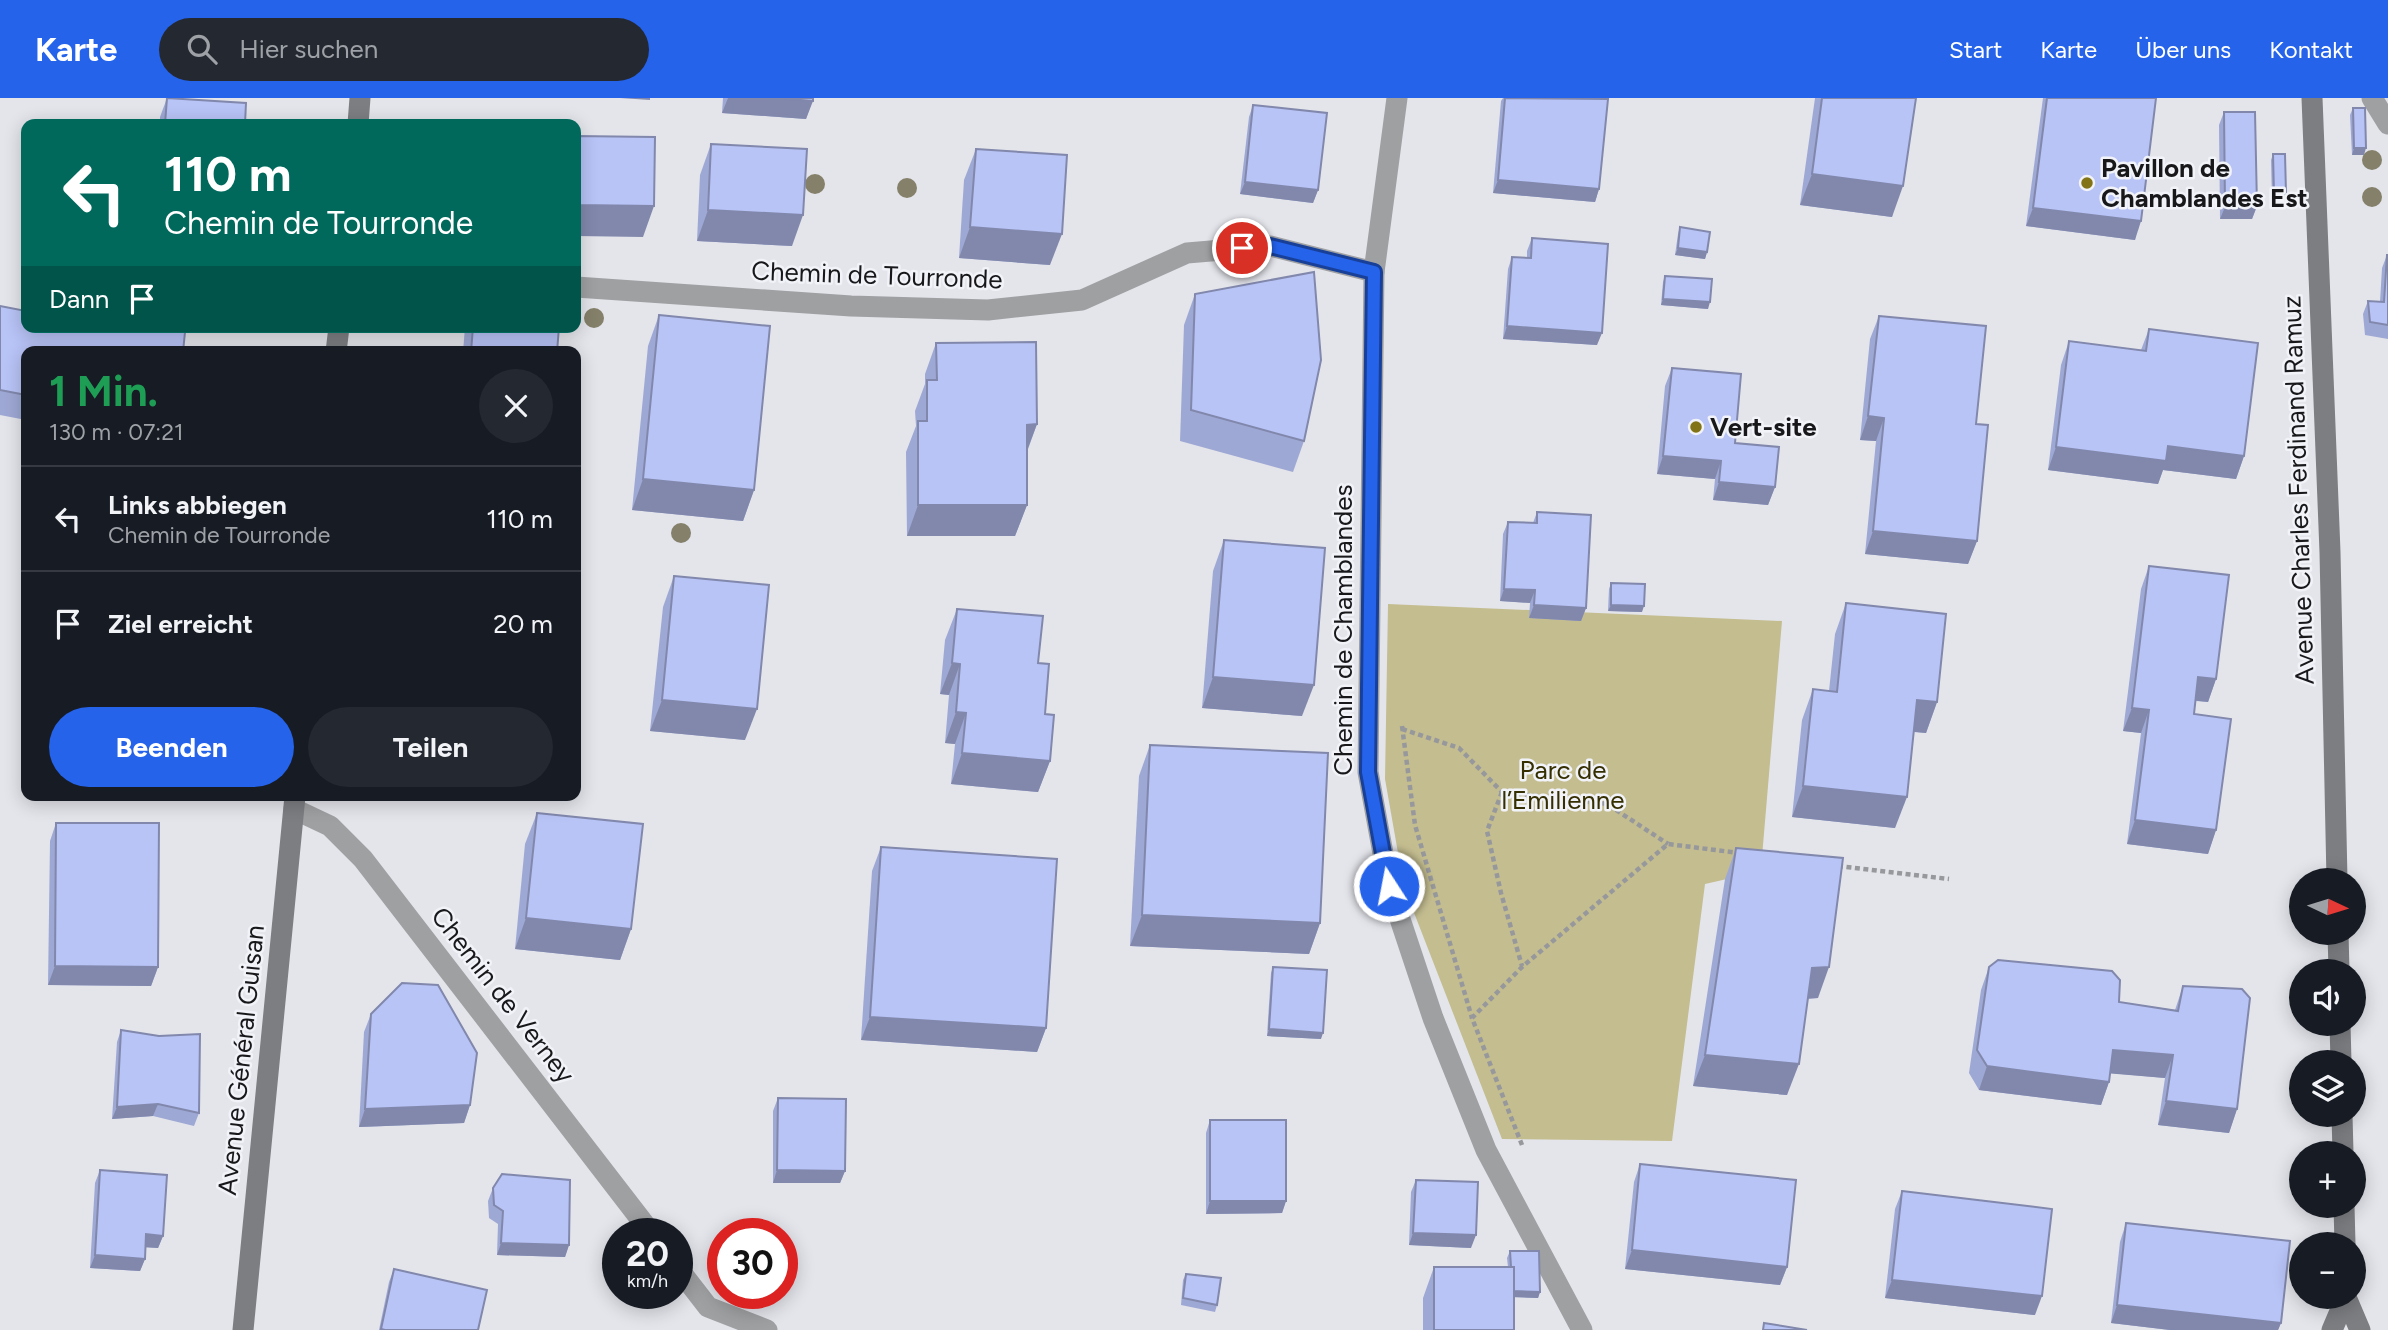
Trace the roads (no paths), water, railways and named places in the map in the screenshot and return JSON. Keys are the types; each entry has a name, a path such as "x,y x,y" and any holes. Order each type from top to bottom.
{"street":[{"path":"358,119 360,98"},
{"name":"Chemin de Chamblandes","path":"1397,98 1374,272 1368,772 1389,886 1433,1018 1486,1150 1582,1330"},
{"name":"Avenue Charles Ferdinand Ramuz","path":"2312,98 2329,552 2337,868"},
{"path":"2372,98 2388,124"},
{"name":"Chemin de Tourronde","path":"581,287 988,310 1082,300 1187,253 1270,246 1374,272"},
{"name":"Chemin de Verney","path":"295,803 330,827 363,859 640,1218"},
{"name":"Avenue Général Guisan","path":"243,1330 295,803"},
{"path":"693,1288 708,1307 767,1330"},
{"path":"2332,1330 2346,1297 2360,1330"}],"place":[{"name":"Pavillon de Chamblandes Est","path":"2087,183"},
{"name":"Vert-site","path":"1696,427"}],"park label":[{"name":"Parc de l’Emilienne","path":"1563,785"}]}
